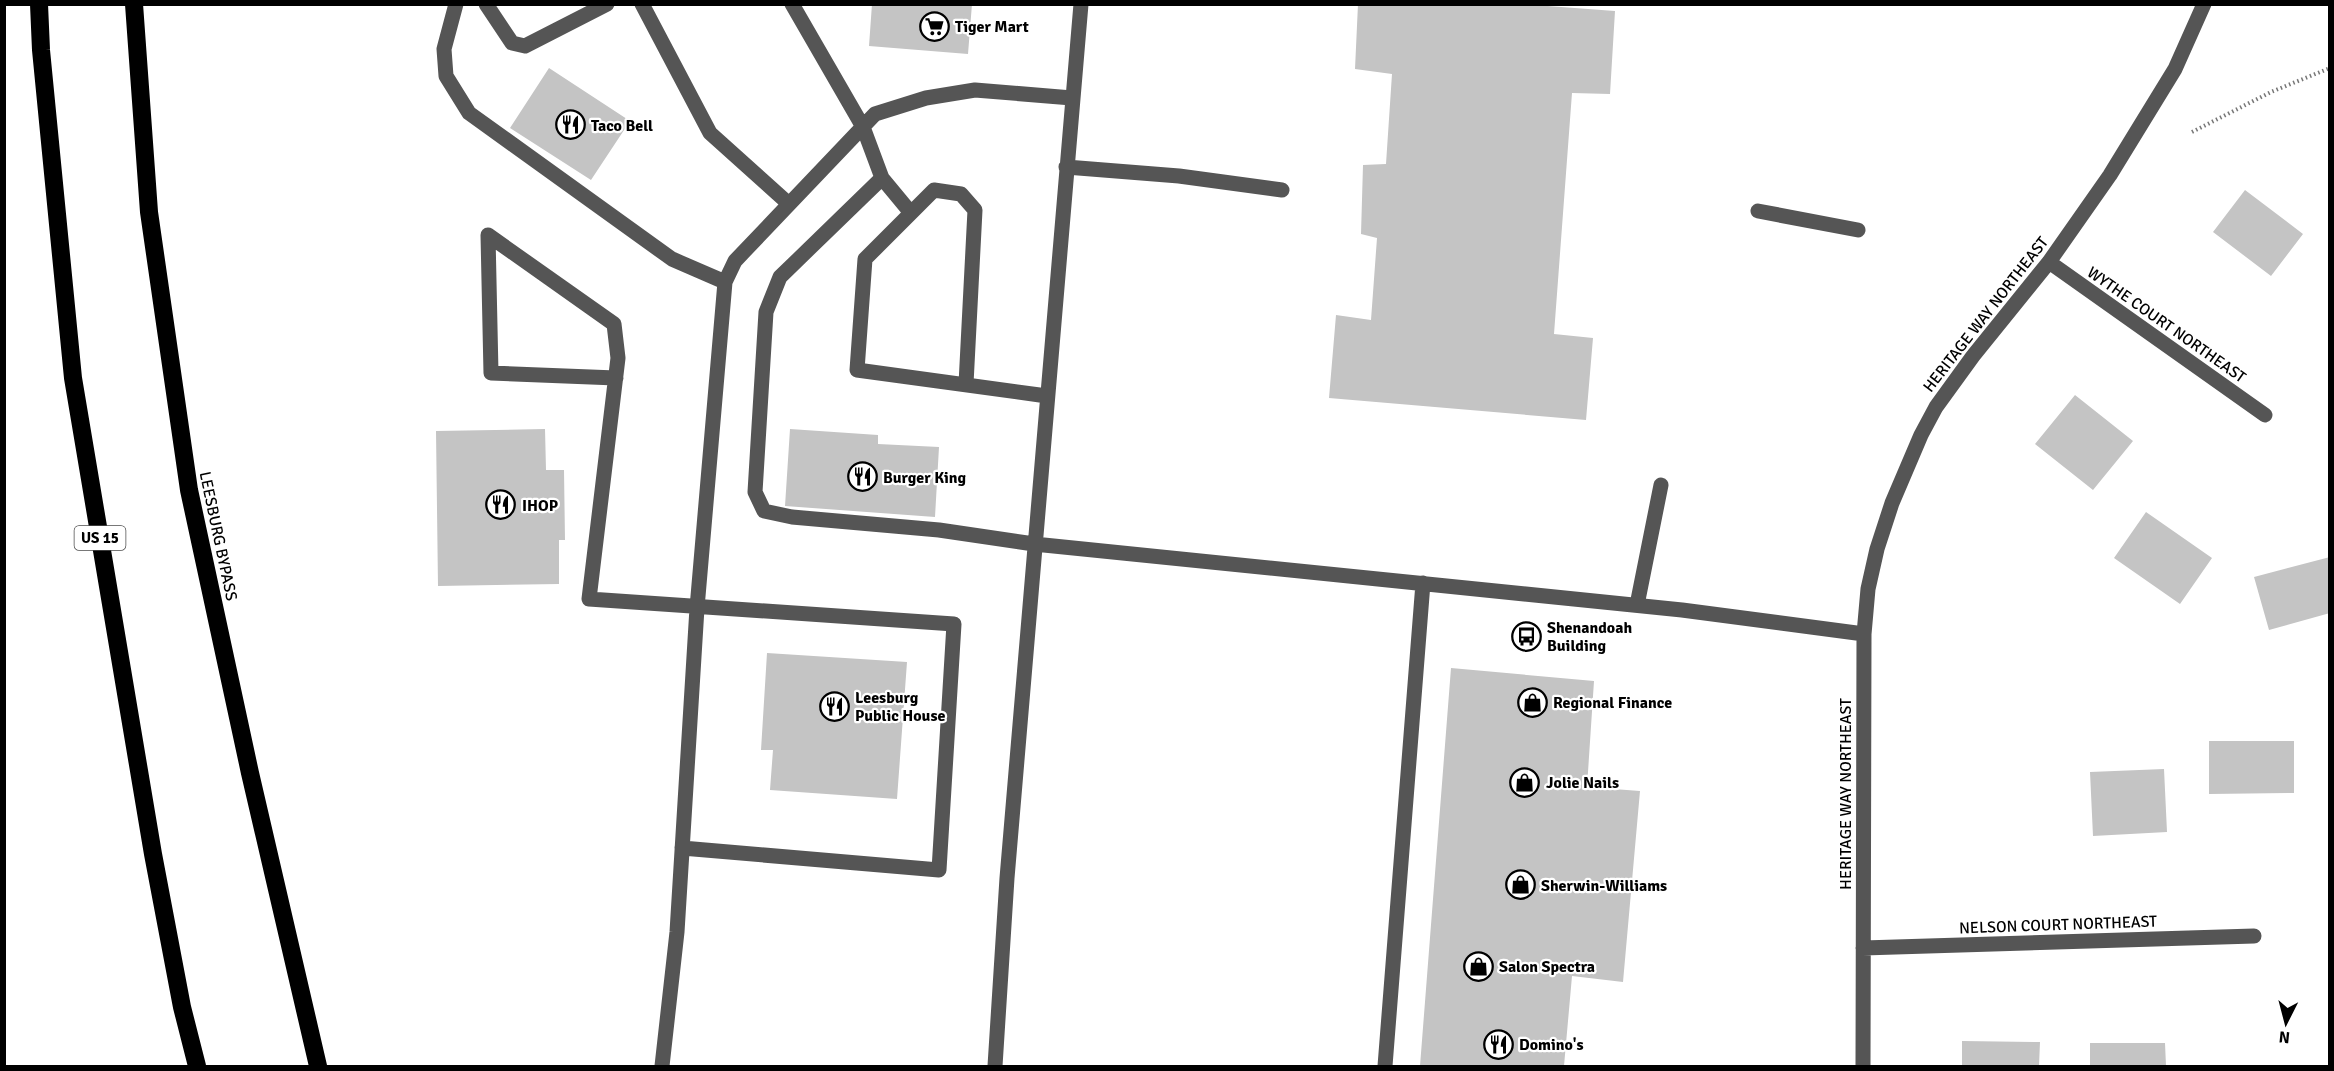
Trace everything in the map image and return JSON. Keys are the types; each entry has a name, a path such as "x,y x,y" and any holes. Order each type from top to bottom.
{"highway":[{"name":"US 15","path":"39,4 42,62 73,378 153,854 182,1007 197,1066"},
{"name":"LEESBURG BYPASS","path":"134,4 149,212 189,490 250,773 318,1066"}],"street":[{"path":"456,4 444,49 446,76 469,113 672,259 725,282"},
{"path":"486,4 512,43 525,46 607,4"},
{"path":"642,4 710,133 789,204"},
{"path":"792,4 862,127 882,178 911,213"},
{"path":"995,1066 1007,878 1034,544 1081,4"},
{"name":"HERITAGE WAY NORTHEAST","path":"1863,1066 1864,634 1868,589 1876,549 1921,435 1936,407 1973,356 2049,262 2110,175 2175,69 2204,4"},
{"path":"662,1066 677,932 697,608 725,282 735,261 875,114 926,98 975,90 1072,98"},
{"path":"1066,167 1179,176 1282,190"},
{"path":"882,178 780,277 766,312 755,492 764,511 792,517 939,530 1034,544 1637,605 1864,634"},
{"path":"966,384 975,210 961,194 934,190 865,258 856,370 1047,396"},
{"path":"1758,211 1858,230"},
{"path":"615,378 491,373 488,235 614,324 618,358 589,599 954,624 939,870 682,848"},
{"name":"WYTHE COURT NORTHEAST","path":"2049,262 2265,416"},
{"path":"1637,605 1661,485"},
{"path":"1385,1066 1423,583"},
{"name":"NELSON COURT NORTHEAST","path":"1863,948 2254,936"}],"path":[{"path":"2192,132 2271,92 2330,68"}],"building":[{"path":"872,4 972,4 968,54 869,46"},
{"path":"1358,4 1522,4 1615,11 1610,94 1572,93 1554,334 1593,338 1586,420 1329,398 1336,315 1371,320 1377,238 1361,234 1363,165 1386,164 1392,74 1355,69"},
{"name":"Taco Bell","path":"549,68 630,121 591,180 510,128"},
{"path":"2245,190 2303,234 2271,276 2213,232"},
{"path":"2075,395 2133,441 2093,490 2035,444"},
{"name":"IHOP","path":"545,429 546,470 564,470 565,540 559,540 559,584 438,586 436,431"},
{"name":"Burger King","path":"790,429 878,435 878,444 939,447 935,517 785,506"},
{"path":"2146,512 2212,558 2180,604 2114,558"},
{"path":"2330,557 2330,613 2269,630 2254,577"},
{"name":"Leesburg Public House","path":"767,653 907,662 897,799 770,790 773,750 761,750"},
{"path":"1451,668 1594,681 1587,787 1640,791 1623,982 1572,976 1564,1066 1420,1066"},
{"path":"2209,741 2294,741 2294,793 2209,794"},
{"path":"2164,769 2167,832 2093,836 2090,772"},
{"path":"1962,1041 2040,1042 2039,1066 1962,1066"},
{"path":"2090,1043 2165,1043 2166,1066 2090,1066"}],"place":[{"name":"Tiger Mart","path":"934,26"},
{"name":"Taco Bell","path":"570,125"},
{"name":"Burger King","path":"862,477"},
{"name":"IHOP","path":"501,505"},
{"name":"Shenandoah Building","path":"1526,636"},
{"name":"Regional Finance","path":"1532,702"},
{"name":"Leesburg Public House","path":"834,706"},
{"name":"Jolie Nails","path":"1525,782"},
{"name":"Sherwin-Williams","path":"1520,885"},
{"name":"Salon Spectra","path":"1478,966"},
{"name":"Domino's","path":"1498,1044"}]}
